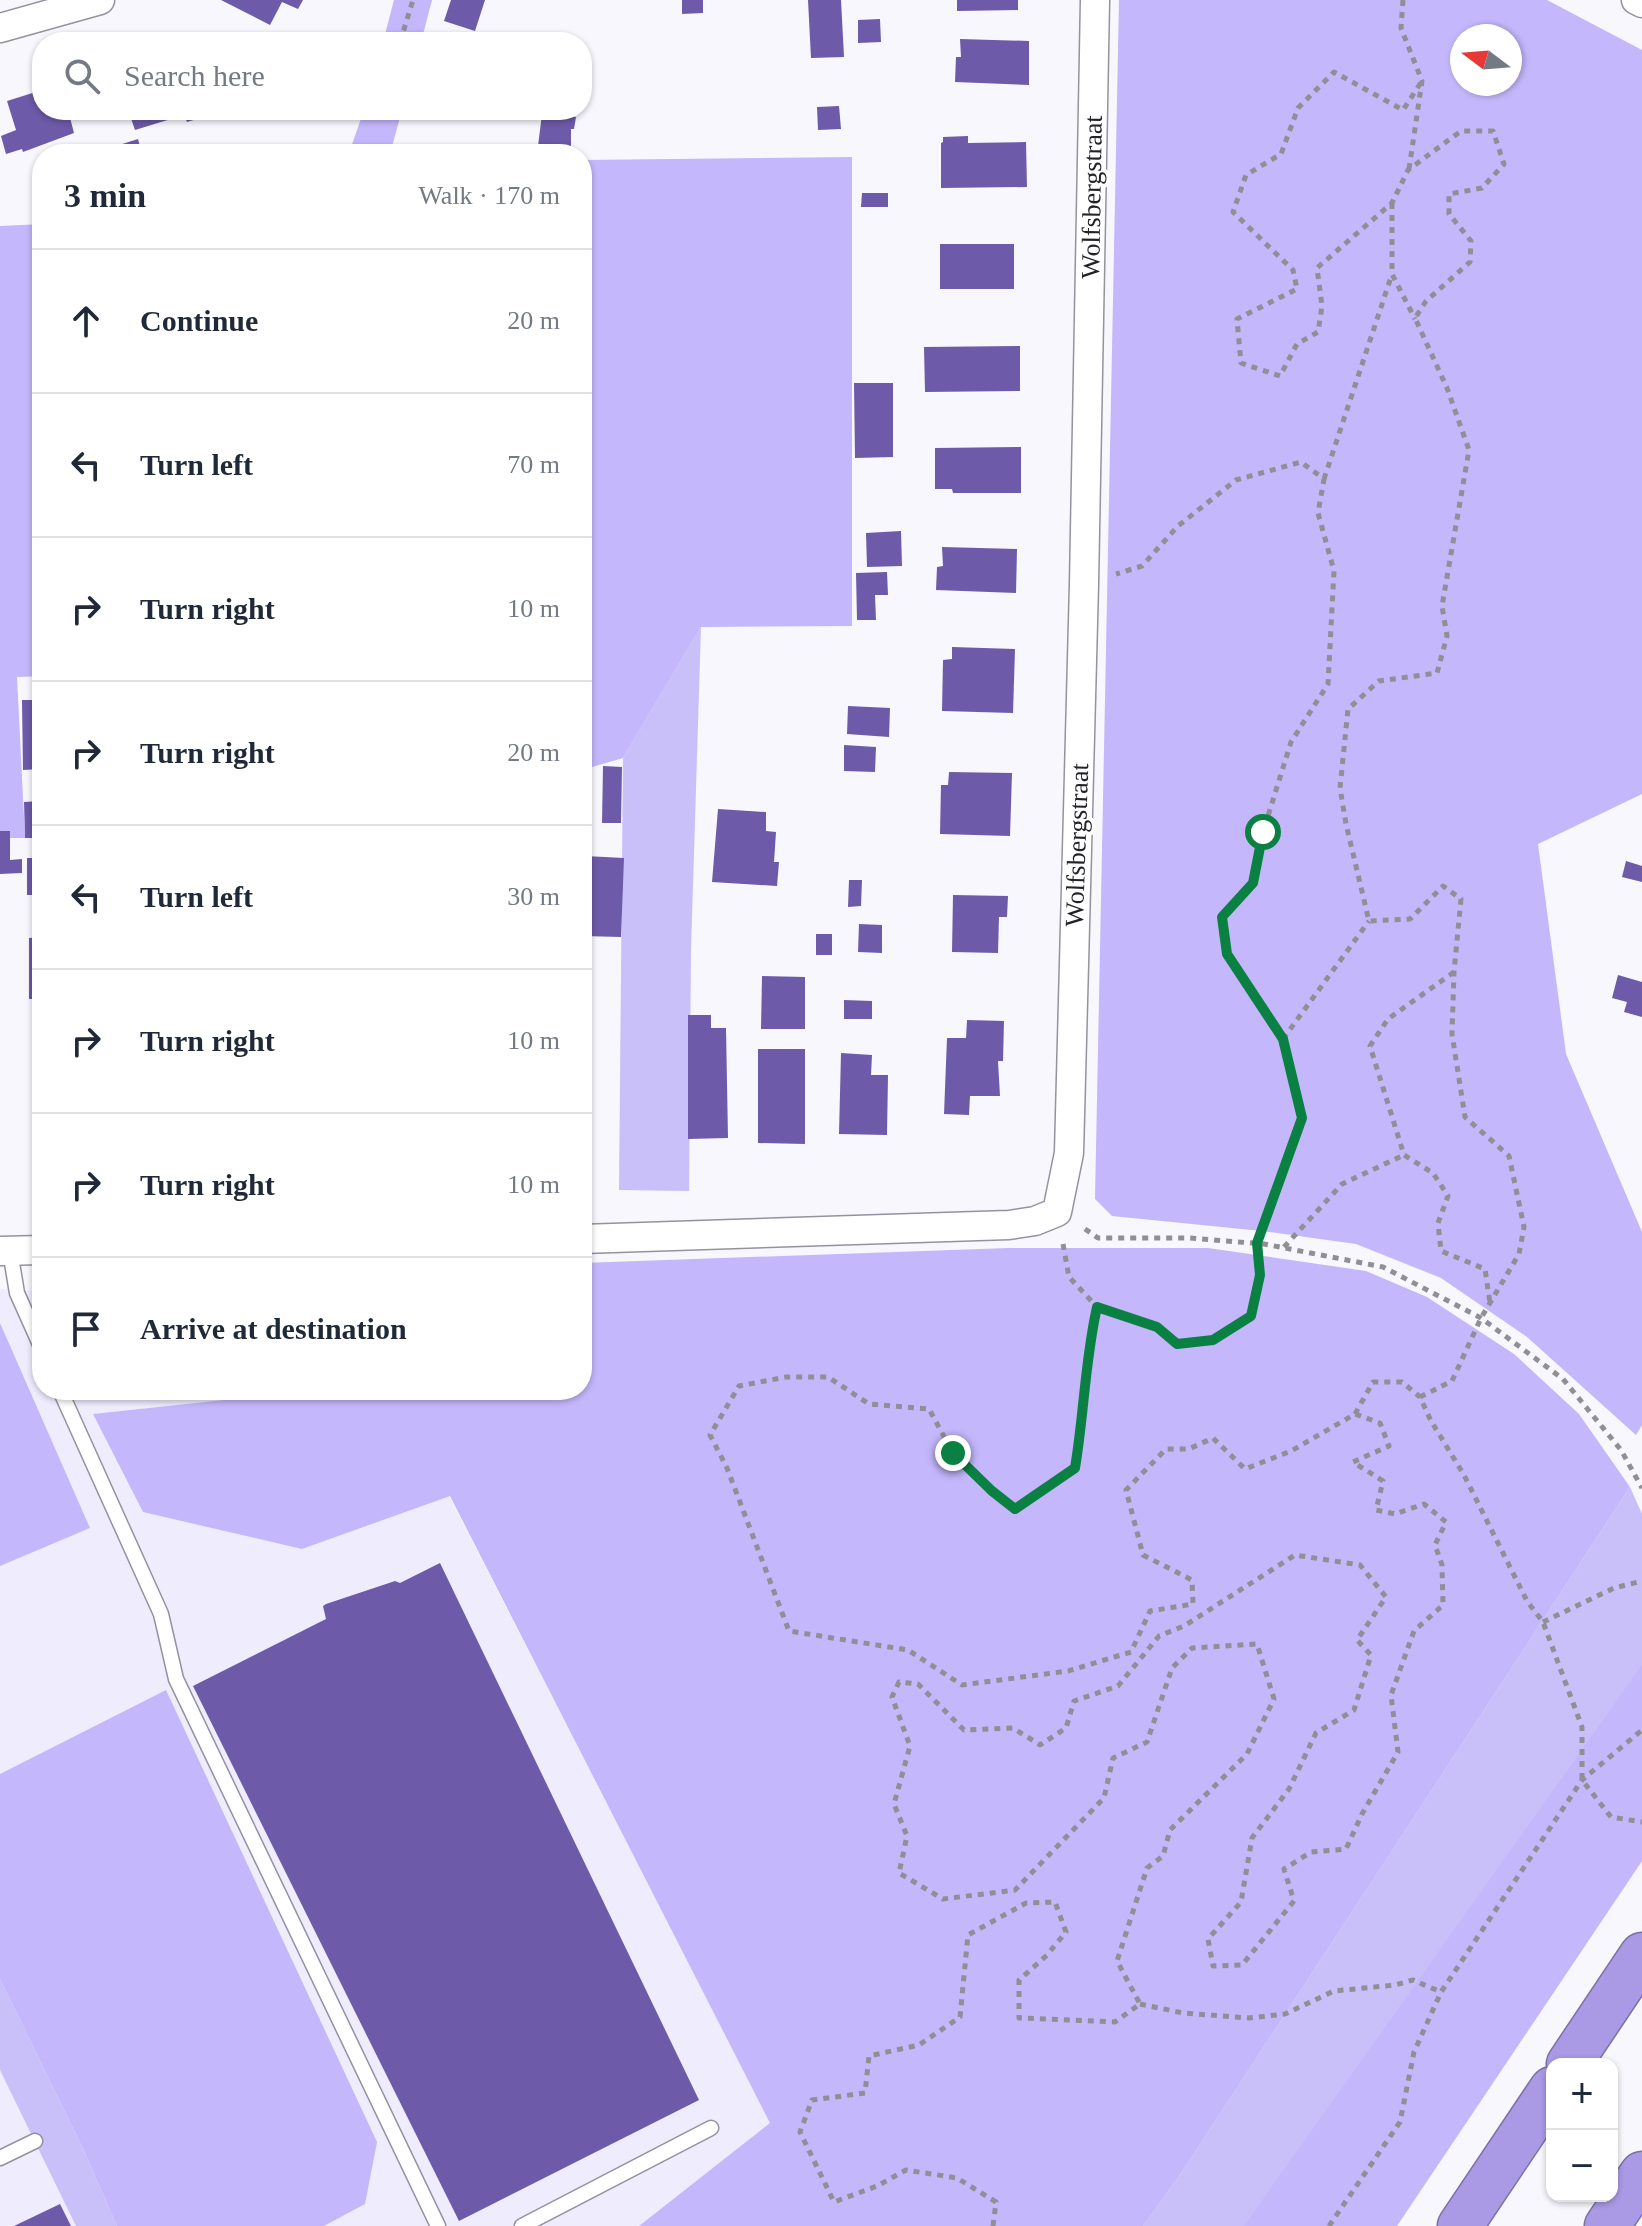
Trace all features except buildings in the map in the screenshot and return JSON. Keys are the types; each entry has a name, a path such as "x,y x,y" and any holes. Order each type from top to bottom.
{"highway":[{"path":"1573,2058 1642,1955"},
{"path":"1460,2226 1546,2098"},
{"path":"1607,2226 1642,2174"}],"street":[{"path":"0,28 100,0"},
{"name":"Wolfsbergstraat","path":"1057,1212 1069,1153 1095,0"},
{"path":"1636,0 1642,3"},
{"path":"592,1239 1009,1225 1035,1221 1057,1212"},
{"path":"5,1251 32,1250"}],"lane":[{"path":"5,1251 17,1293 32,1327"},
{"path":"65,1400 161,1614 176,1679 438,2226"},
{"path":"522,2226 711,2128"},
{"path":"0,2158 35,2141"}],"path":[{"path":"403,32 413,0"},
{"path":"1403,0 1401,28 1422,81 1408,170 1392,203 1317,268 1322,306 1318,332 1297,344 1280,376 1241,363 1237,319 1297,289 1293,270 1233,212 1246,175 1281,154 1298,108 1334,72 1403,110 1422,81"},
{"path":"1408,170 1461,131 1493,131 1504,164 1482,188 1449,194 1449,214 1471,241 1470,262 1426,301 1416,320"},
{"path":"1057,1212 1069,1277 1097,1307 1157,1327 1177,1344 1213,1340 1251,1316 1260,1275 1257,1243 1302,1118 1283,1039 1227,954 1222,917 1253,883 1263,832 1291,742 1328,684 1334,571 1318,513 1324,479 1392,274 1392,203"},
{"path":"1283,1039 1369,921 1340,788 1348,709 1379,681 1437,673 1447,636 1442,606 1469,450 1447,388 1392,274"},
{"path":"1084,584 1142,566 1178,526 1236,480 1301,462 1324,479"},
{"path":"1369,921 1410,919 1443,886 1461,899 1452,1034 1465,1117 1509,1156 1524,1227 1519,1254 1481,1318 1452,1381 1420,1397"},
{"path":"1454,972 1388,1019 1370,1046 1404,1155 1433,1173 1448,1196 1438,1223 1441,1251 1485,1269 1490,1304"},
{"path":"1284,1248 1342,1184 1404,1155"},
{"path":"1057,1212 1098,1238 1190,1238 1257,1243 1383,1267 1481,1318 1563,1379 1621,1450 1642,1488"},
{"path":"1097,1307 1088,1348 1082,1426 1075,1468 1015,1509 953,1453 929,1409 869,1404 828,1377 786,1377 739,1386 710,1435 727,1468 789,1631 908,1650 962,1685 1068,1671 1131,1652 1150,1611 1193,1604 1192,1580 1143,1555 1126,1490 1166,1449 1189,1449 1213,1438 1245,1469 1291,1451 1355,1414 1373,1382 1402,1382 1420,1397 1464,1475 1527,1601 1543,1622 1582,1727 1582,1780 1611,1817 1642,1822"},
{"path":"1140,2004 1117,1961 1147,1868 1163,1856 1170,1830 1247,1754 1274,1699 1257,1644 1192,1648 1172,1668 1147,1742 1113,1758 1104,1798 1015,1890 943,1899 899,1873 907,1836 894,1804 910,1746 892,1697 899,1682 918,1684 964,1730 1013,1728 1040,1745 1066,1728 1074,1701 1118,1686 1159,1636 1184,1626 1295,1555 1360,1565 1386,1597 1357,1640 1371,1655 1354,1710 1316,1733 1289,1789 1252,1838 1241,1902 1208,1939 1213,1966 1242,1965 1294,1901 1284,1869 1311,1852 1346,1849 1362,1814 1398,1752 1391,1695 1414,1631 1443,1605 1442,1565 1435,1545 1446,1522 1424,1504 1395,1514 1376,1510 1383,1481 1353,1462 1389,1446 1380,1423 1355,1414"},
{"path":"1543,1622 1614,1588 1642,1581"},
{"path":"1329,2226 1400,2122 1414,2052 1441,1992 1582,1780 1642,1730"},
{"path":"993,2226 996,2202 957,2178 906,2170 877,2186 834,2202 800,2132 812,2100 865,2093 869,2056 919,2045 960,2017 968,1935 1026,1903 1055,1902 1066,1932 1047,1955 1019,1980 1019,2018 1115,2022 1140,2004 1183,2013 1249,2018 1285,2014 1334,1991 1395,1985 1413,1980 1441,1992"}],"shaded area":[{"path":"394,0 432,0 424,32 386,32"},
{"path":"1119,0 1547,0 1642,50 1642,794 1538,844 1566,1054 1642,1232 1642,1425 1636,1435 1527,1337 1441,1278 1356,1244 1112,1216 1095,1199"},
{"path":"361,120 399,120 393,144 352,144"},
{"path":"852,157 852,626 701,627 623,758 592,767 592,160"},
{"path":"32,224 32,676 17,677 25,838 0,838 0,226"},
{"path":"701,627 691,950 689,1191 619,1190 623,758"},
{"path":"1008,1248 1208,1248 1366,1271 1427,1297 1514,1354 1579,1414 1630,1487 1180,2175 1143,2226 639,2226 770,2123 450,1496 302,1549 143,1512 93,1414 224,1400 592,1400 592,1263"},
{"path":"0,1289 32,1291 32,1396 0,1323"},
{"path":"0,1323 90,1528 0,1566"},
{"path":"34,1400 224,1400 93,1414 143,1512 302,1549 449,1496 771,2123 639,2226 324,2226 365,2204 166,1691 0,1774 0,1566 90,1528"},
{"path":"1630,1487 1642,1514 1642,1666 1248,2226 1143,2226 1180,2175"},
{"path":"1642,1665 1642,1861 1397,2226 1244,2226"},
{"path":"166,1690 377,2142 365,2204 324,2226 117,2226 0,1979 0,1774"},
{"path":"0,1979 117,2226 0,2226"},
{"path":"0,1979 117,2226 76,2226 0,2070"}],"route":[{"path":"953,1453 1015,1509 1075,1468 1082,1426 1088,1348 1097,1307 1157,1327 1177,1344 1213,1340 1251,1316 1260,1275 1257,1243 1302,1118 1283,1039 1227,954 1222,917 1253,883 1263,832"}]}
